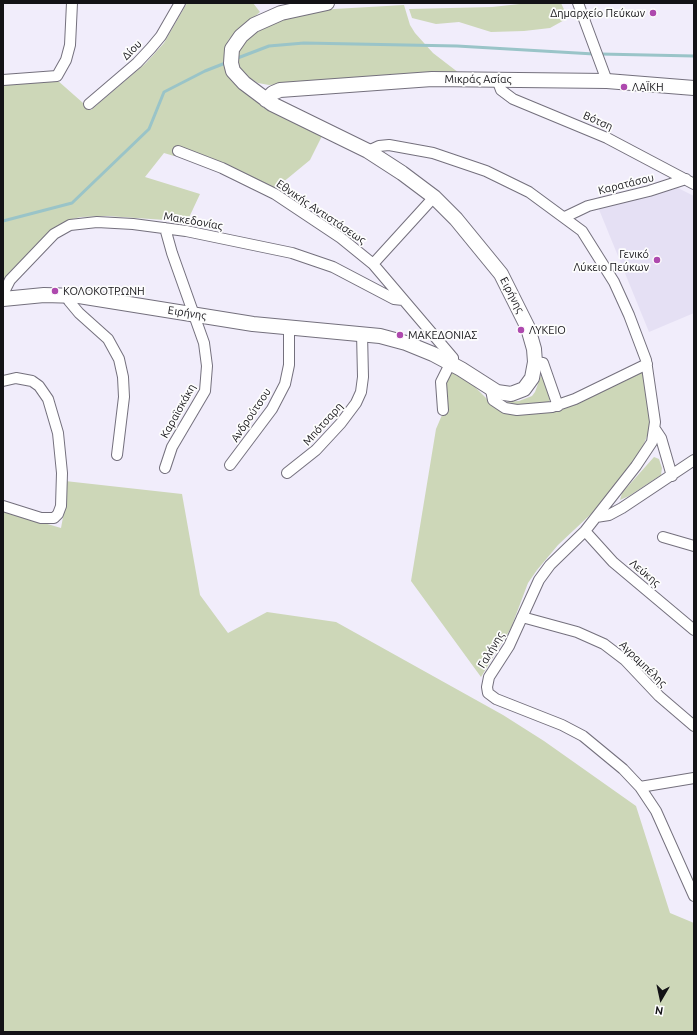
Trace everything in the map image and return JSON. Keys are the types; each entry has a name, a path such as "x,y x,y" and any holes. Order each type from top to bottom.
{"street":[{"path":"3,80 57,76 64,65 70,45 72,3"},
{"name":"Δίου","path":"89,104 137,63 151,48 161,36 180,3"},
{"name":"Ειρήνης","path":"3,299 38,295 67,295 194,315 289,327 362,333 386,337 406,343 451,363 491,390 505,394 521,391 532,378 535,362 534,350 526,323 501,274 456,219 434,197 402,173 368,152 287,113 266,100 235,74 231,58 241,36 259,22 281,13 327,3"},
{"path":"578,3 607,81"},
{"name":"Μικράς Ασίας","path":"266,100 273,93 283,90 419,80 497,79 607,81 694,88"},
{"name":"Βότση","path":"497,79 501,90 513,99 607,138 691,180"},
{"name":"Γαλήνης","path":"368,152 379,146 392,145 455,159 509,181 565,217 582,231 607,269 629,315 647,364 655,429 652,442 585,532 542,575 509,646 488,678 487,687 488,693 496,698 562,724 583,736 613,759 640,787 660,819 694,896"},
{"name":"Εθνικής Αντιστάσεως","path":"178,151 222,168 275,194 341,238 373,264 450,353 454,359 451,363"},
{"name":"Καρατάσου","path":"565,217 588,206 691,180"},
{"path":"373,264 434,197"},
{"name":"Μακεδονίας","path":"3,299 4,290 10,280 51,236 62,228 77,224 97,222 166,228 306,257 333,266 394,299 403,300"},
{"name":"Καραϊσκάκη","path":"165,468 170,450 201,398 206,385 206,353 172,253 166,228"},
{"path":"67,295 69,301 79,313 108,339 119,359 123,377 124,397 117,455"},
{"name":"Ανδρούτσου","path":"230,465 272,409 285,384 289,365 289,327"},
{"name":"Μπότσαρη","path":"287,473 321,446 345,419 356,403 362,388 364,377 362,333"},
{"path":"535,362 542,363 558,406"},
{"path":"443,410 442,382 451,363"},
{"path":"491,390 493,400 505,408 526,410 558,406 647,364"},
{"path":"3,381 16,378 34,382 44,392 52,408 59,441 62,473 60,506 58,514 54,518 41,518 3,506"},
{"path":"655,429 661,438 672,476"},
{"path":"596,517 605,516 616,511 672,476 694,460"},
{"name":"Λεύκης","path":"585,532 613,562 694,630"},
{"path":"663,537 694,546"},
{"name":"Αγραμπέλης","path":"522,617 585,634 604,644 625,660 664,701 694,726"},
{"path":"640,787 694,778"}],"shaded area":[{"name":"Γενικό Λύκειο Πεύκων","path":"678,188 694,196 694,313 649,332 598,207"}],"green space":[{"path":"187,3 253,3 260,12 229,39 224,50 224,63 238,86 251,98 266,108 323,134 310,160 276,188 209,157 177,147 174,156 164,153 145,177 200,194 186,224 165,220 107,216 81,217 72,219 53,229 3,284 3,84 57,80 91,110 146,63 164,43"},
{"path":"529,3 561,3 568,18 550,28 524,31 491,32 459,22 436,24 412,18 409,9 492,7"},
{"path":"404,5 410,25 415,33 433,53 459,73 269,85 258,83 250,78 240,68 238,54 242,43 255,33 284,19 334,9"},
{"path":"450,370 472,384 495,407 560,410 640,373 643,373 651,413 649,431 640,454 591,514 558,545 537,570 528,583 511,628 481,677 411,581 436,429 445,411 444,388"},
{"path":"542,373 551,397 548,404 506,405 505,402 519,401 532,396"},
{"path":"654,457 659,459 662,468 661,475 629,496 620,500 622,493"},
{"path":"65,481 182,494 200,595 228,633 267,612 336,622 503,715 544,741 636,806 670,913 694,923 694,1032 3,1032 3,511 61,528 64,512"}],"waterway":[{"path":"235,59 269,46 304,43 457,46 594,54"},
{"path":"600,54 694,56"},
{"path":"3,221 72,203 149,129 164,92 205,71 228,62"}],"place":[{"name":"Δημαρχείο Πεύκων","path":"653,13"},
{"name":"ΛΑΪΚΗ","path":"624,87"},
{"name":"Γενικό Λύκειο Πεύκων","path":"657,260"},
{"name":"ΚΟΛΟΚΟΤΡΩΝΗ","path":"55,291"},
{"name":"ΛΥΚΕΙΟ","path":"521,330"},
{"name":"ΜΑΚΕΔΟΝΙΑΣ","path":"400,335"}]}
